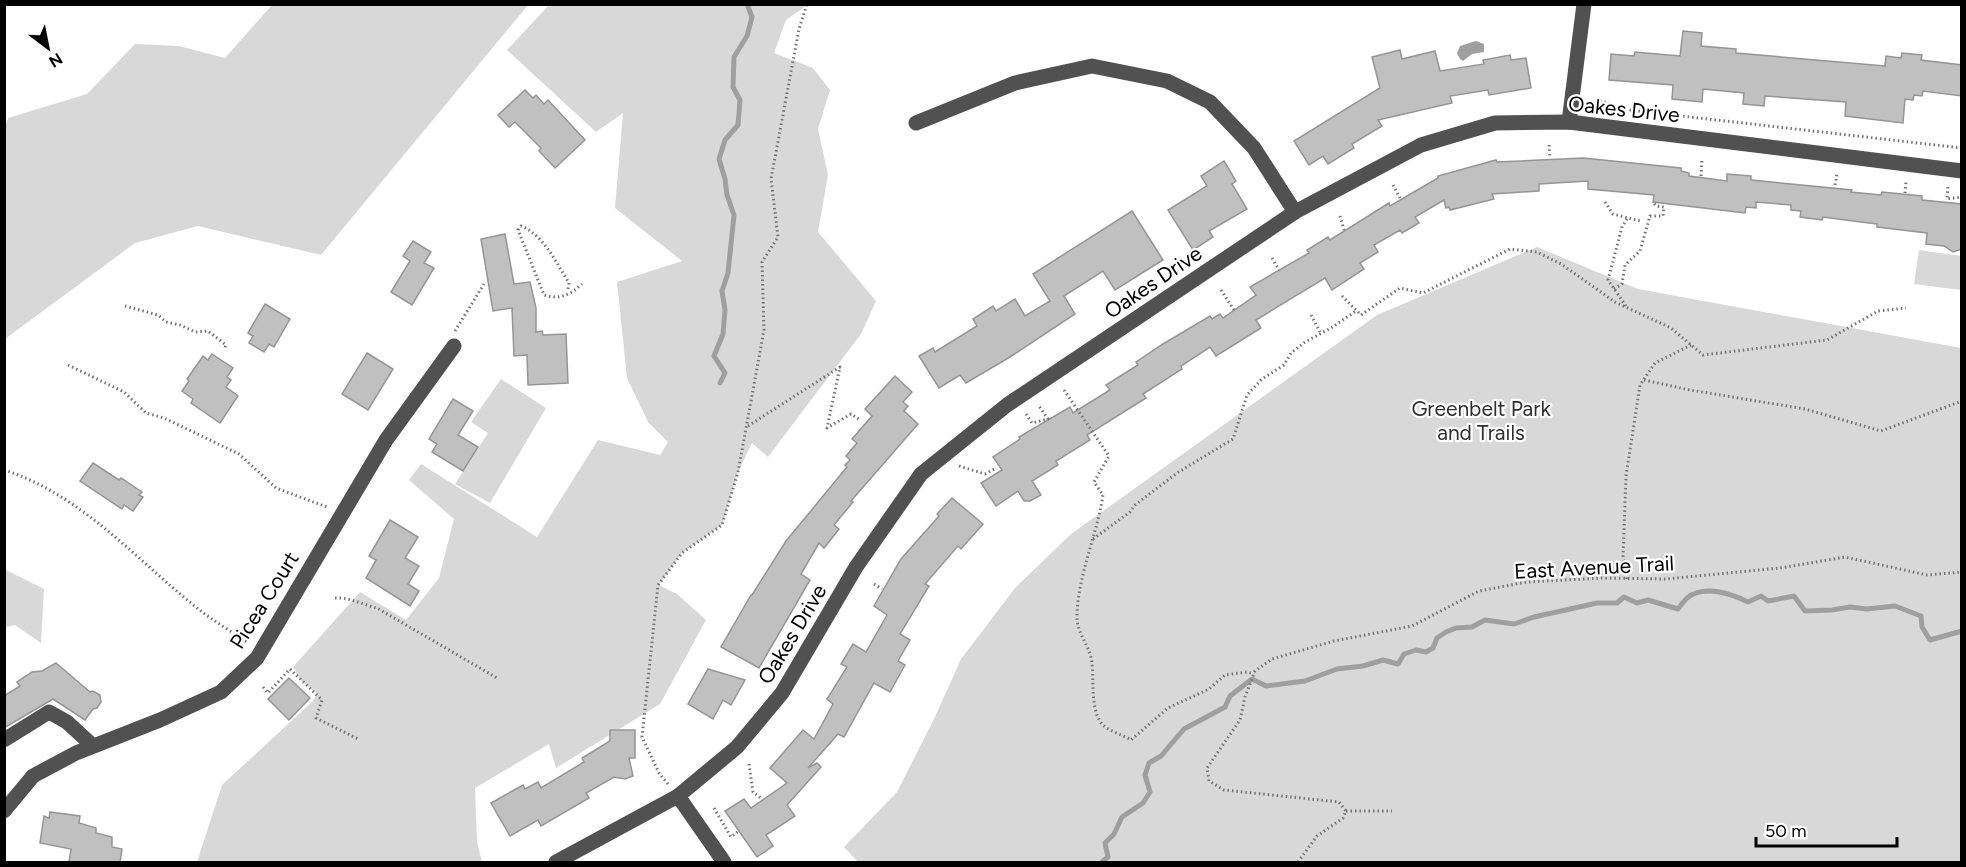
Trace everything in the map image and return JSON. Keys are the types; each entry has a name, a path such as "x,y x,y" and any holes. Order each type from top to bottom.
{"street":[{"path":"1569,122 1584,4"},
{"path":"916,123 1016,83 1092,66 1167,81 1210,102 1254,148 1295,212"},
{"name":"Oakes Drive","path":"556,862 678,796 737,747 782,693 856,567 921,474 1007,405 1295,212 1421,145 1495,123 1569,122 1962,171"},
{"name":"Picea Court","path":"4,811 33,776 76,753 160,720 221,692 257,658 386,440 455,338"},
{"path":"4,740 49,712 67,722 93,746"},
{"path":"678,796 724,862"}],"path":[{"path":"678,796 659,773 642,737 658,585 682,554 722,525 738,472 764,330 762,262 778,237 771,179 799,29 807,4"},
{"path":"1600,100 1620,110 1962,148"},
{"path":"1550,145 1550,158"},
{"path":"1701,177 1702,159"},
{"path":"1835,185 1837,174"},
{"path":"1905,181 1905,192"},
{"path":"1393,185 1400,198"},
{"path":"1948,187 1947,199 1962,198"},
{"path":"1605,202 1613,214 1640,221"},
{"path":"1614,289 1622,284 1625,265 1640,251 1650,216 1663,216 1664,207 1656,206 1653,202"},
{"path":"1340,216 1344,230"},
{"path":"1627,219 1622,226 1608,280 1628,308"},
{"path":"568,289 569,283 539,238 528,228 520,226 519,230 544,295 557,298 567,296 582,284"},
{"path":"1342,296 1361,315 1400,288 1423,293 1510,249 1537,252 1561,264 1615,302 1671,328 1703,355 1827,340 1878,311 1906,308"},
{"path":"1272,258 1279,270"},
{"path":"455,338 484,284"},
{"path":"1221,290 1234,310"},
{"path":"125,306 158,315 166,322 195,332 208,331 226,345 224,350"},
{"path":"1091,540 1130,512 1135,505 1177,473 1233,439 1248,395 1262,379 1284,366 1291,353 1298,347 1357,311"},
{"path":"1311,315 1320,332"},
{"path":"1627,579 1623,557 1626,476 1640,385 1655,363 1691,345"},
{"path":"68,364 124,392 146,413 164,418 239,453 276,488 326,507 347,506"},
{"path":"748,426 840,367 826,428 851,414 860,420"},
{"path":"1644,380 1805,409 1881,431 1962,401"},
{"path":"1064,390 1109,456 1094,482 1103,495 1100,518 1091,540 1077,615 1078,629 1091,652 1094,705 1102,724 1131,740 1168,708 1209,689 1225,675 1246,672 1254,675 1245,697 1240,720 1207,768 1209,781 1224,790 1339,802 1346,811"},
{"path":"1026,414 1032,423 1048,419 1039,406"},
{"path":"957,466 985,474 996,468"},
{"path":"4,470 25,476 100,524 202,612 262,650"},
{"name":"East Avenue Trail","path":"1254,675 1255,671 1272,659 1368,633 1412,626 1479,591 1527,582 1666,579 1780,568 1845,557 1927,575 1962,572"},
{"path":"874,584 882,589"},
{"path":"335,598 346,597 377,608 497,678"},
{"path":"263,687 268,693 290,669 322,700 316,717 358,739"},
{"path":"749,764 753,792 762,799"},
{"path":"714,808 730,837 739,831"},
{"path":"1346,811 1392,811"},
{"path":"1298,862 1317,836 1343,818 1346,811"}],"green space":[{"path":"272,5 528,5 321,255 198,226 135,243 5,339 4,130 8,118 87,94 135,44 179,46 225,58"},
{"path":"549,5 807,5 786,20 774,53 813,68 830,90 818,129 828,175 818,232 876,301 861,334 768,457 752,443 738,472 722,525 682,553 659,585 677,594 706,620 660,704 556,768 549,744 475,788 477,842 482,862 197,862 222,785 313,701 317,693 301,681 293,667 360,592 406,620 439,578 454,519 409,480 421,464 537,537 598,440 660,455 668,442 648,422 627,378 617,282 682,261 615,208 623,113 596,132 507,50"},
{"name":"Greenbelt Park and Trails","path":"1537,247 1638,289 1961,348 1961,862 858,862 844,847 897,792 961,659 1015,588 1071,534 1377,315"},
{"path":"1919,250 1961,256 1961,290 1914,284"},
{"path":"501,379 546,408 490,503 455,484 488,433 471,422"},
{"path":"4,569 44,589 41,643 15,625 5,627"}],"shaded area":[{"path":"1476,41 1484,44 1484,52 1472,54 1463,61 1460,59 1457,53 1460,46"}],"building":[{"path":"1683,31 1702,33 1701,46 1736,49 1736,53 1885,66 1886,56 1901,58 1902,53 1922,55 1921,60 1962,65 1962,96 1923,91 1922,96 1914,95 1913,100 1905,99 1903,123 1845,116 1846,102 1765,96 1764,106 1743,104 1744,93 1703,89 1702,102 1672,99 1673,85 1609,80 1611,54 1634,56 1635,52 1680,56"},
{"path":"1400,50 1402,59 1435,51 1440,71 1484,64 1483,60 1510,55 1511,60 1526,58 1531,88 1489,95 1488,90 1450,96 1452,103 1378,120 1382,126 1352,144 1354,148 1328,164 1323,156 1309,165 1294,141 1380,88 1372,57"},
{"path":"525,90 533,98 536,95 544,104 548,100 585,140 555,168 539,151 541,148 515,122 509,127 498,115"},
{"path":"1583,158 1681,168 1681,171 1689,173 1689,176 1727,181 1727,174 1751,176 1751,180 1881,195 1882,192 1922,196 1922,200 1962,204 1962,249 1953,252 1944,246 1926,244 1927,233 1823,217 1822,220 1800,217 1801,211 1791,210 1791,205 1756,202 1756,208 1746,207 1745,213 1653,202 1654,195 1588,189 1588,181 1539,184 1539,191 1492,194 1494,199 1450,210 1449,207 1446,208 1444,200 1415,217 1419,223 1402,233 1400,230 1374,245 1378,252 1360,263 1364,269 1332,290 1325,278 1256,320 1261,328 1216,356 1210,347 1181,366 1182,369 1143,394 1146,398 1087,435 1090,440 1056,461 1058,465 1032,481 1041,495 1030,501 1024,501 1018,491 996,506 981,483 1002,470 993,457 1020,439 1019,437 1070,407 1073,413 1110,390 1106,385 1138,365 1136,362 1163,344 1210,316 1212,319 1220,314 1223,318 1256,295 1250,287 1309,253 1307,250 1328,237 1330,240 1438,176 1496,160 1497,162"},
{"path":"1224,161 1236,181 1232,184 1247,209 1209,231 1213,237 1193,250 1168,210 1207,186 1201,176"},
{"path":"1132,211 1163,260 1115,290 1103,271 1064,296 1075,314 966,383 960,375 939,388 919,356 933,348 935,352 977,326 973,319 993,306 996,311 1015,299 1025,316 1050,301 1033,274"},
{"path":"505,234 514,284 530,282 536,308 536,332 542,331 543,335 566,334 568,383 528,385 527,355 514,356 512,308 493,311 481,239"},
{"path":"413,241 431,252 424,263 434,268 412,305 391,292 410,261 403,256"},
{"path":"265,304 290,319 274,347 269,344 264,352 249,343 253,336 248,333"},
{"path":"367,353 393,369 368,410 342,394"},
{"path":"212,354 233,368 227,377 231,380 226,387 238,396 220,423 191,403 193,399 182,391 189,381 187,379 203,356 208,360"},
{"path":"895,376 912,392 903,402 908,406 904,411 918,424 851,501 853,502 834,525 839,529 824,548 819,543 801,574 810,580 759,668 721,647 786,541 847,467 845,465 850,460 846,456 857,443 852,439 872,416 865,409"},
{"path":"453,399 473,411 458,435 478,447 463,471 432,452 437,444 429,439"},
{"path":"93,463 142,492 139,495 143,497 133,511 124,505 122,509 80,481"},
{"path":"952,498 983,524 961,549 958,546 925,584 929,586 900,634 910,640 898,661 905,665 890,692 874,683 844,737 838,734 808,768 817,763 821,767 787,805 795,816 766,835 773,846 757,857 725,811 744,799 751,808 787,783 770,768 803,730 814,739 833,704 827,699 847,667 841,664 853,644 866,652 887,615 874,606 901,559"},
{"path":"390,520 418,537 405,558 419,566 408,584 419,591 410,606 366,578 376,560 369,556"},
{"path":"56,663 90,692 93,691 100,695 101,702 97,708 93,709 85,720 53,699 4,728 4,696 20,686 17,682 32,672 42,671"},
{"path":"708,669 745,680 731,705 723,700 713,719 688,704"},
{"path":"289,678 310,698 289,720 268,699"},
{"path":"610,730 635,730 635,758 629,758 633,776 625,779 614,777 586,793 589,798 541,826 538,820 510,836 491,803 523,785 525,789 538,782 541,788 584,762 582,758 610,741"},
{"path":"50,812 80,816 79,823 96,828 96,833 112,837 112,847 122,849 120,862 69,862 71,849 40,843 44,816 49,818"}],"waterway":[{"path":"720,383 725,373 714,356 723,334 725,310 722,291 728,273 734,215 719,159 725,140 738,125 740,100 733,87 734,57 747,36 752,17 747,4"},
{"path":"1102,862 1108,857 1105,843 1114,834 1122,817 1143,803 1150,792 1145,775 1149,763 1161,756 1184,729 1225,707 1230,696 1252,679 1266,686 1305,681 1337,669 1363,666 1383,660 1398,664 1404,654 1416,650 1426,652 1433,648 1437,638 1446,632 1456,628 1472,627 1485,620 1514,624 1534,617 1597,603 1617,603 1624,597 1637,603 1648,600 1678,609 1687,598 1694,594 1710,591 1734,596 1748,602 1761,596 1768,601 1794,596 1805,611 1895,606 1921,616 1922,627 1930,640 1962,631"}]}
